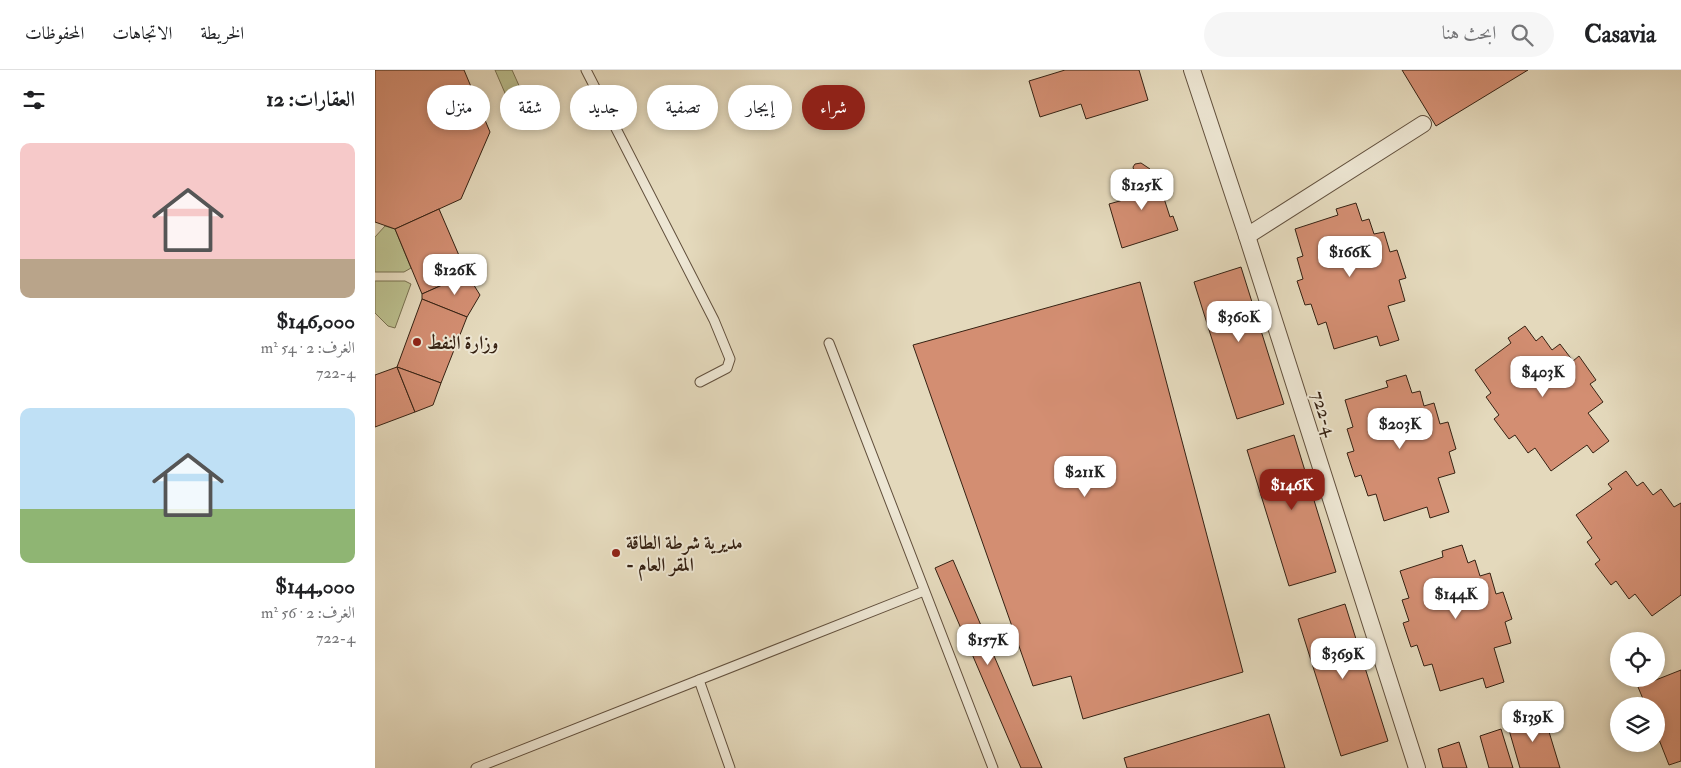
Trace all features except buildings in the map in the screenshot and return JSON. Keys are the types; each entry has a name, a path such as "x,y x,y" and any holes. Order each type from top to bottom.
{"street":[{"name":"722-4","path":"1192,70 1417,768"},
{"path":"1247,236 1423,124"}],"lane":[{"path":"586,70 714,320 730,359 727,368 700,382"},
{"path":"829,343 993,768"},
{"path":"476,768 924,591"},
{"path":"699,680 730,768"}],"green space":[{"path":"495,70 512,70 519,85 501,85"},
{"path":"385,226 395,229 411,268 404,272 375,272 375,237"},
{"path":"375,281 405,281 411,284 395,328 388,326 375,313"}],"place":[{"name":"وزارة النفط","path":"417,342"},
{"name":"مديرية شرطة الطاقة - المقر العام","path":"616,553"}]}
